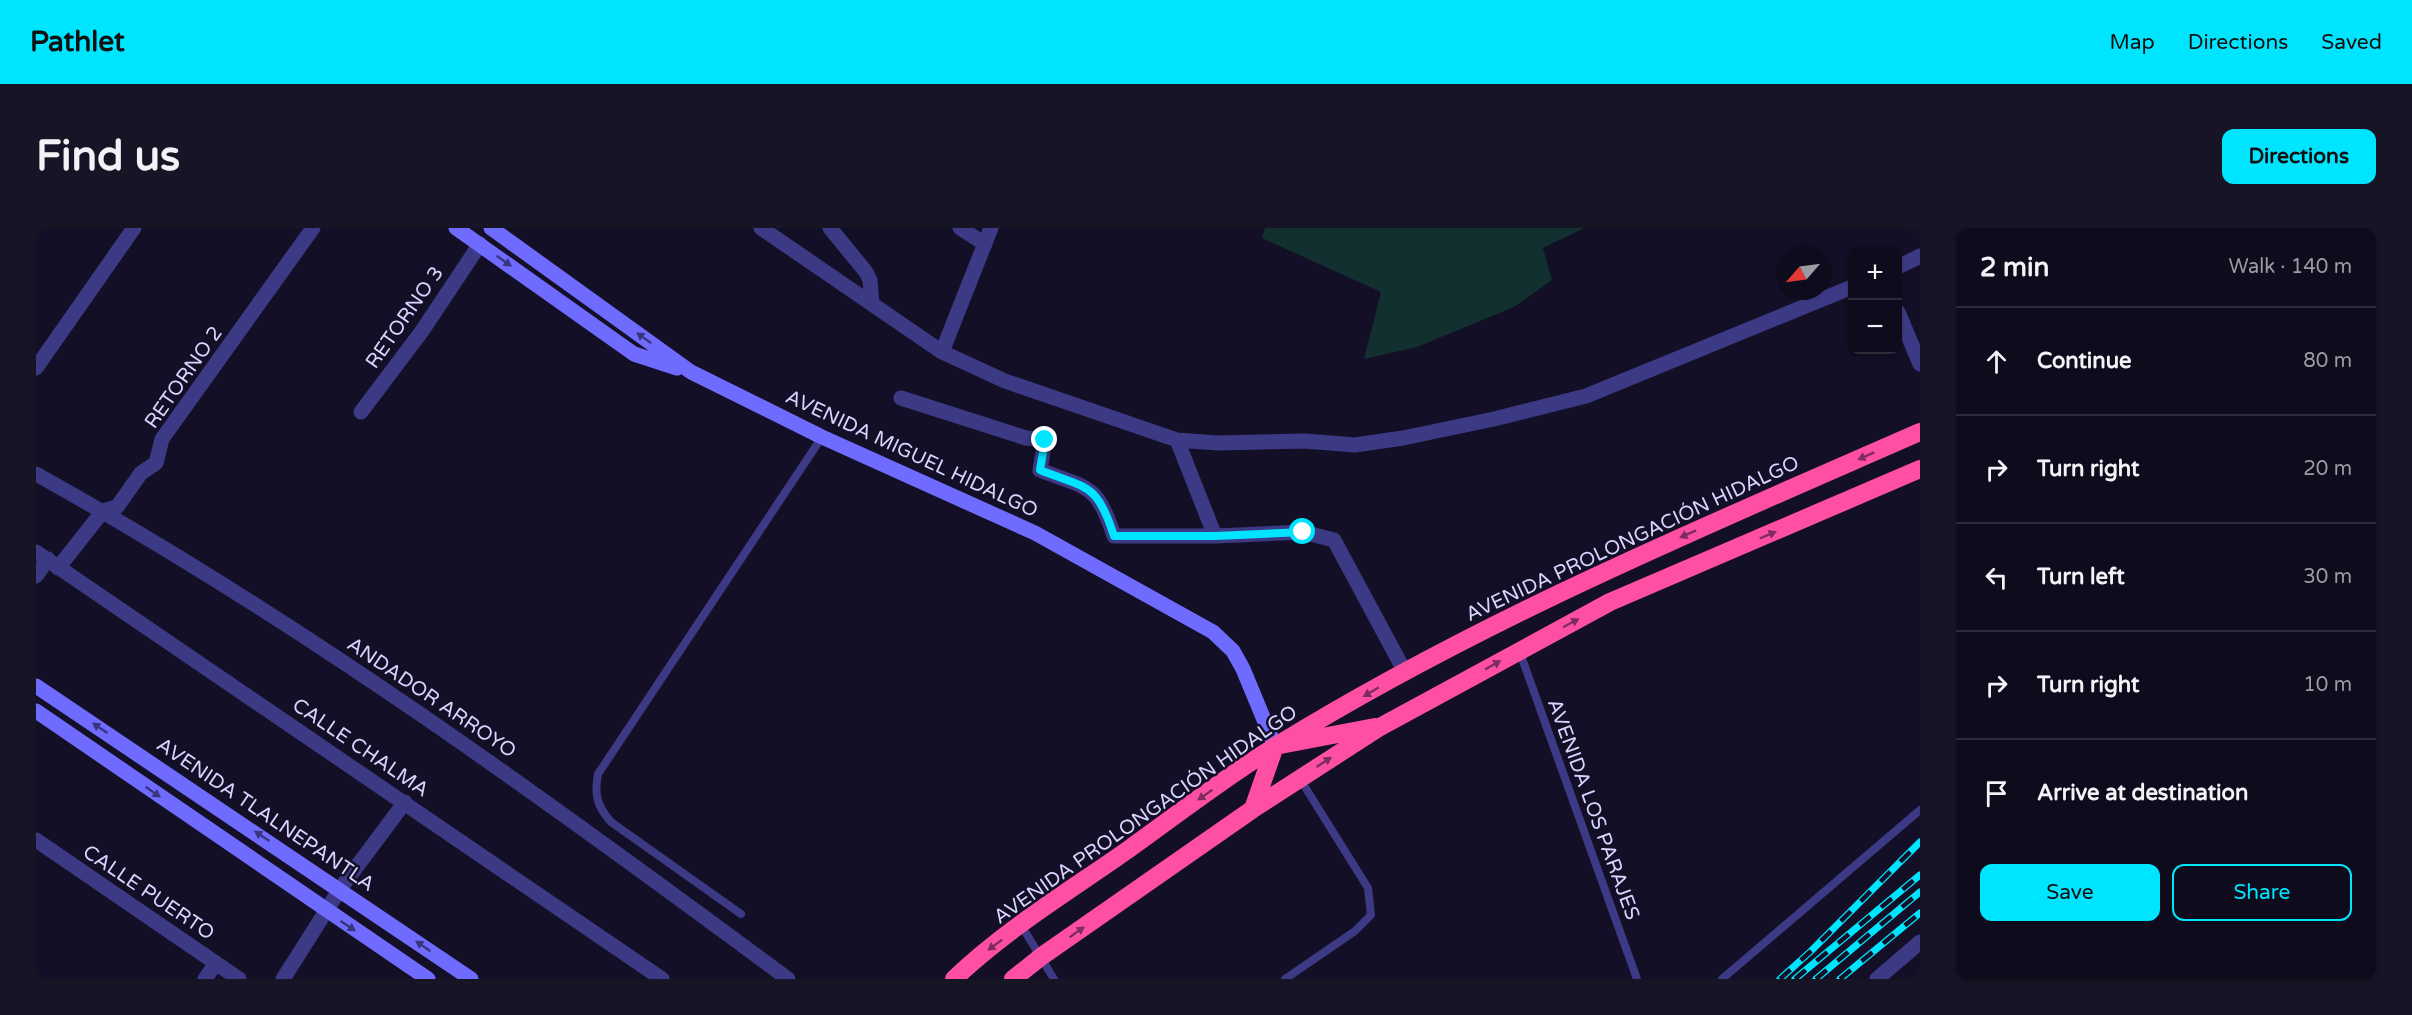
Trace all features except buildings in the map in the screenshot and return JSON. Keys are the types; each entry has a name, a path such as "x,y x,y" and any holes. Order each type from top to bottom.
{"highway":[{"name":"AVENIDA PROLONGACIÓN HIDALGO","path":"954,979 971,963 1021,926 1275,746 1405,672 1597,574 1920,432"},
{"path":"1013,979 1041,956 1253,809 1380,727 1610,602 1920,469"},
{"path":"1597,574 1610,602"},
{"path":"1253,809 1275,746 1380,727"}],"street":[{"path":"36,368 134,228"},
{"name":"RETORNO 2","path":"36,576 47,560 103,511 117,507 141,473 156,463 162,439 313,228"},
{"path":"456,228 634,354 691,372"},
{"name":"AVENIDA MIGUEL HIDALGO","path":"491,228 691,372 822,437 1035,533 1214,632 1233,651 1243,669 1275,746"},
{"path":"761,228 942,352 1005,381 1178,440 1218,443 1305,441 1355,445 1403,438 1494,419 1587,396 1848,288"},
{"path":"830,228 866,272 870,280 872,304"},
{"path":"960,228 985,243"},
{"path":"942,352 991,228"},
{"name":"RETORNO 3","path":"361,412 422,331 480,244"},
{"path":"1902,265 1920,256"},
{"path":"1902,321 1920,364"},
{"path":"901,398 1026,438 1045,440 1040,470 1096,493 1106,511 1114,536 1215,536 1303,532 1334,540 1405,672"},
{"path":"1178,440 1215,536"},
{"name":"ANDADOR ARROYO","path":"36,474 103,511 324,649 523,783 788,979"},
{"name":"CALLE CHALMA","path":"47,560 405,801 662,979"},
{"name":"AVENIDA TLALNEPANTLA","path":"36,686 471,979"},
{"path":"36,711 326,912 428,979"},
{"path":"283,979 340,889 405,801"},
{"name":"CALLE PUERTO","path":"39,844 239,979"},
{"path":"1877,979 1920,942"},
{"path":"205,979 216,963"}],"lane":[{"path":"741,914 611,822 599,808 595,789 598,774 822,437"},
{"name":"AVENIDA LOS PARAJES","path":"1519,650 1637,979"},
{"path":"1285,979 1355,931 1371,915 1368,888 1300,778"},
{"path":"1722,979 1920,810"},
{"path":"1021,926 1054,979"}],"green space":[{"path":"1265,228 1584,228 1543,248 1552,280 1514,307 1417,347 1364,359 1381,292 1262,238"}],"railway":[{"path":"1780,979 1920,842"},
{"path":"1795,979 1920,875"},
{"path":"1816,979 1920,892"},
{"path":"1840,979 1920,913"}],"route":[{"path":"1045,440 1040,470 1096,493 1106,511 1114,536 1215,536 1303,532"}]}
